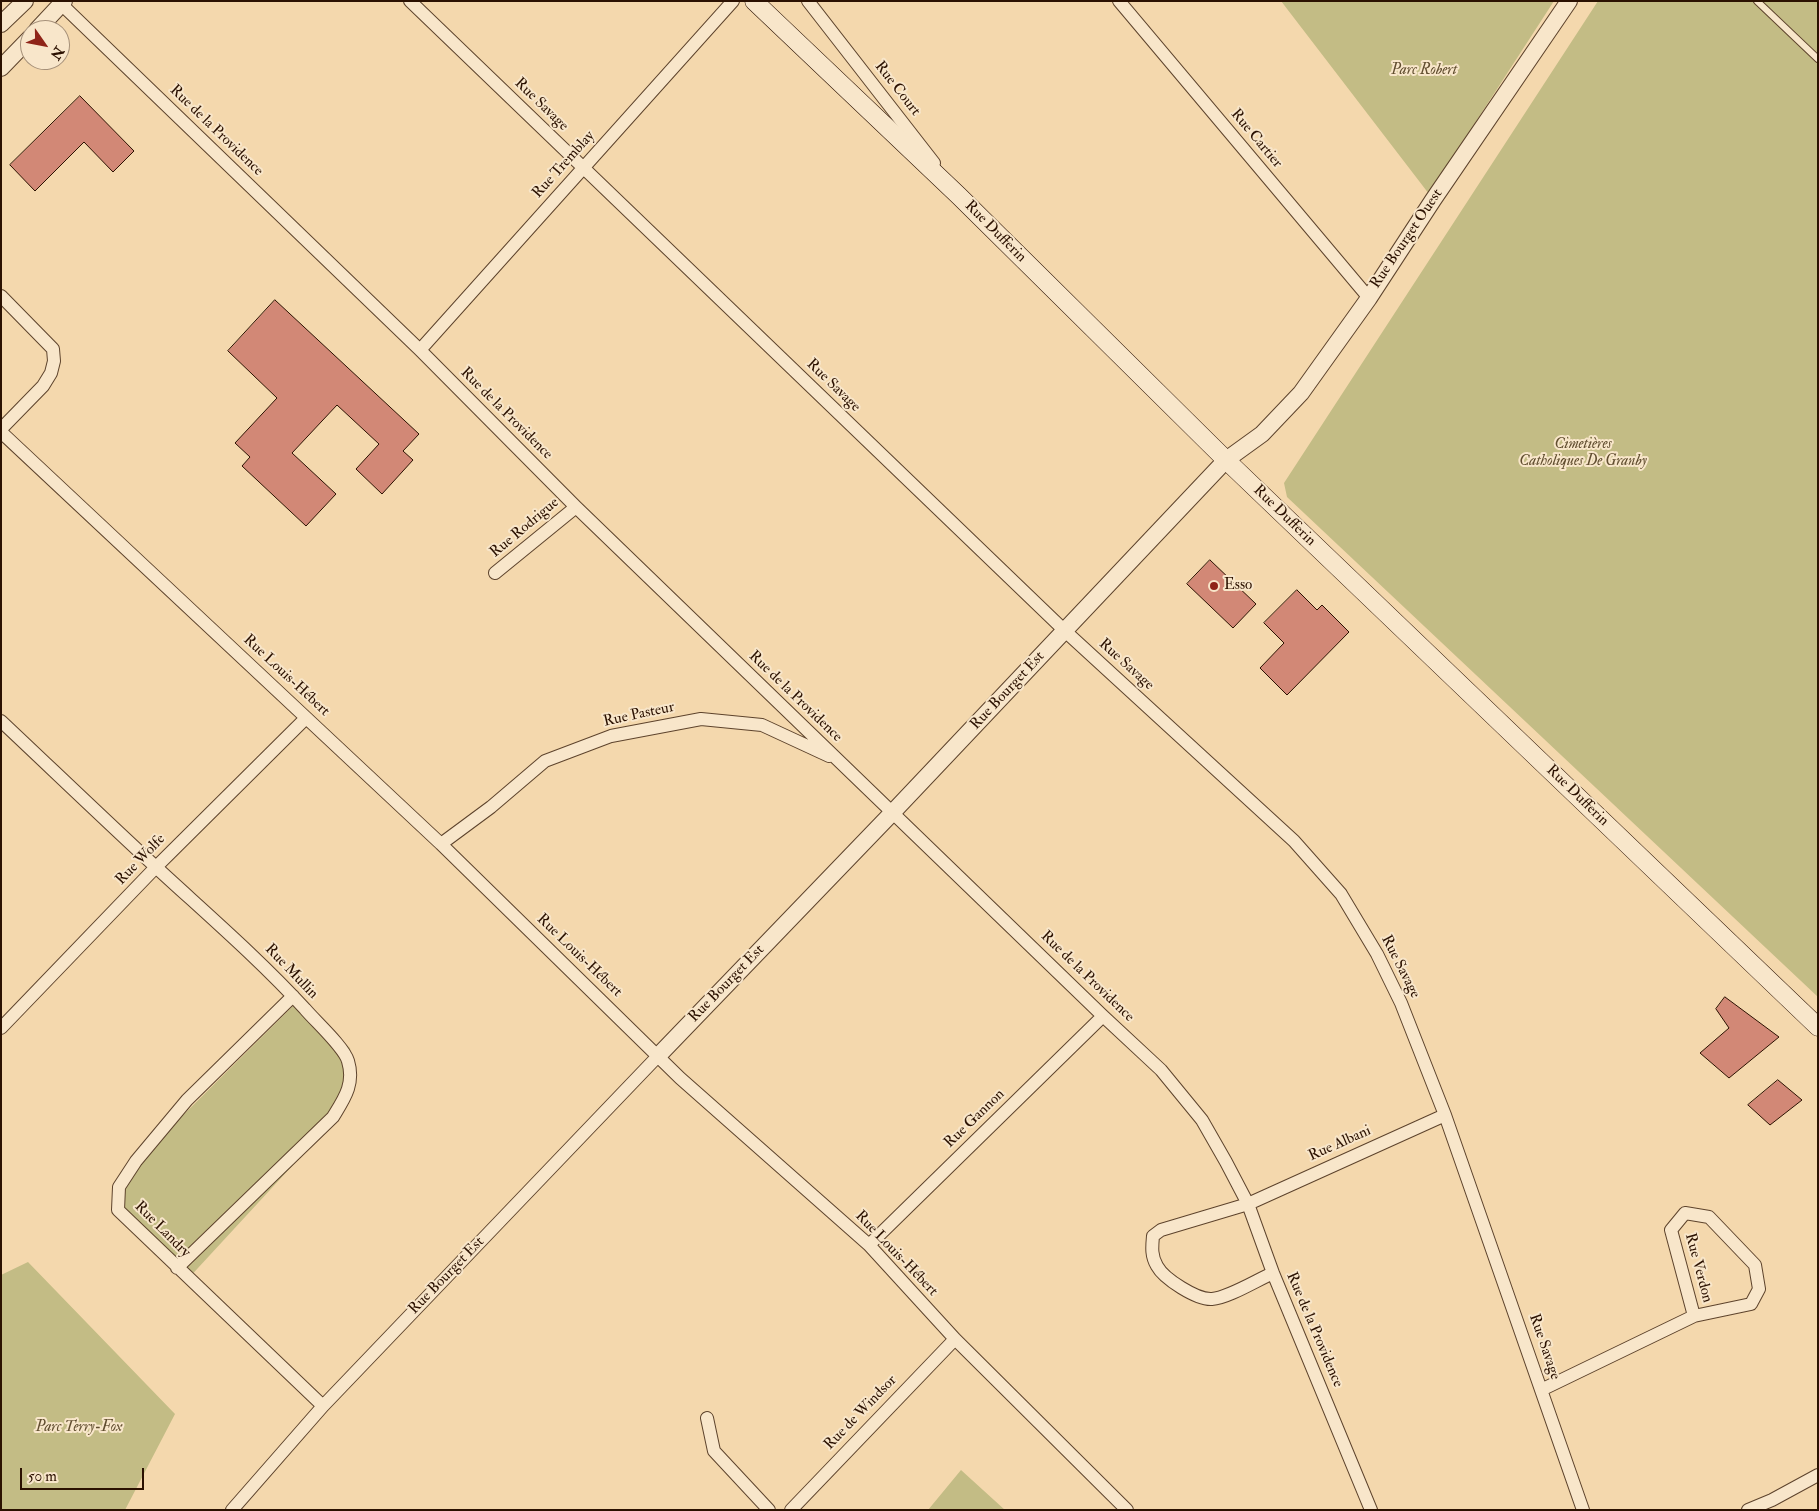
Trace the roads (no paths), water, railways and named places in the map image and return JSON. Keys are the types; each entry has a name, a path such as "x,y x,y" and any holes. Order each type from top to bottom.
{"main road":[{"name":"Rue Dufferin","path":"754,1 959,196 1226,460 1818,1026"}],"street":[{"path":"1,24 26,1"},
{"name":"Rue Savage","path":"410,1 1065,631 1294,841 1340,894 1377,954 1400,1003 1445,1115 1584,1510"},
{"name":"Rue Tremblay","path":"420,350 733,1"},
{"name":"Rue Court","path":"808,1 959,196"},
{"name":"Rue Cartier","path":"1119,1 1368,298"},
{"name":"Rue Bourget Ouest","path":"1226,460 1262,434 1301,394 1570,1"},
{"path":"46,20 61,2"},
{"name":"Rue de la Providence","path":"61,2 420,350 576,507 1161,1070 1202,1120 1248,1204 1273,1273 1371,1510"},
{"path":"1,68 20,48"},
{"path":"1,296 53,349 54,361 51,373 43,386 1,431"},
{"name":"Rue Louis-Hébert","path":"1,431 441,844 680,1078 869,1245 955,1339 1127,1510"},
{"name":"Rue Bourget Est","path":"232,1510 323,1406 893,812 1226,460"},
{"name":"Rue Rodrigue","path":"496,573 576,507"},
{"name":"Rue Wolfe","path":"3,1023 306,718"},
{"name":"Rue Pasteur","path":"441,844 491,807 545,761 610,736 701,719 762,725 838,761"},
{"name":"Rue Mullin","path":"1,721 156,867 250,952 341,1049 348,1059 351,1073 347,1094 333,1117 177,1268"},
{"name":"Rue Landry","path":"292,996 187,1100 136,1162 119,1187 118,1210 323,1406"},
{"name":"Rue Gannon","path":"869,1245 1103,1016"},
{"name":"Rue Albani","path":"1273,1273 1221,1297 1201,1298 1158,1268 1152,1256 1152,1236 1161,1230 1248,1204 1445,1115"},
{"name":"Rue Verdon","path":"1541,1390 1694,1316 1751,1304 1759,1289 1755,1265 1709,1217 1685,1214 1671,1230 1694,1316"},
{"name":"Rue de Windsor","path":"791,1510 955,1339"},
{"path":"706,1418 714,1451 769,1510"},
{"path":"1748,1510 1772,1500 1818,1475"}],"lane":[{"path":"1758,1 1818,59"}],"place":[{"name":"Esso","path":"1214,586"}],"park label":[{"name":"Parc Robert","path":"1424,71"},
{"name":"Cimetières Catholiques De Granby","path":"1583,454"},
{"name":"Parc Terry-Fox","path":"79,1428"}]}
